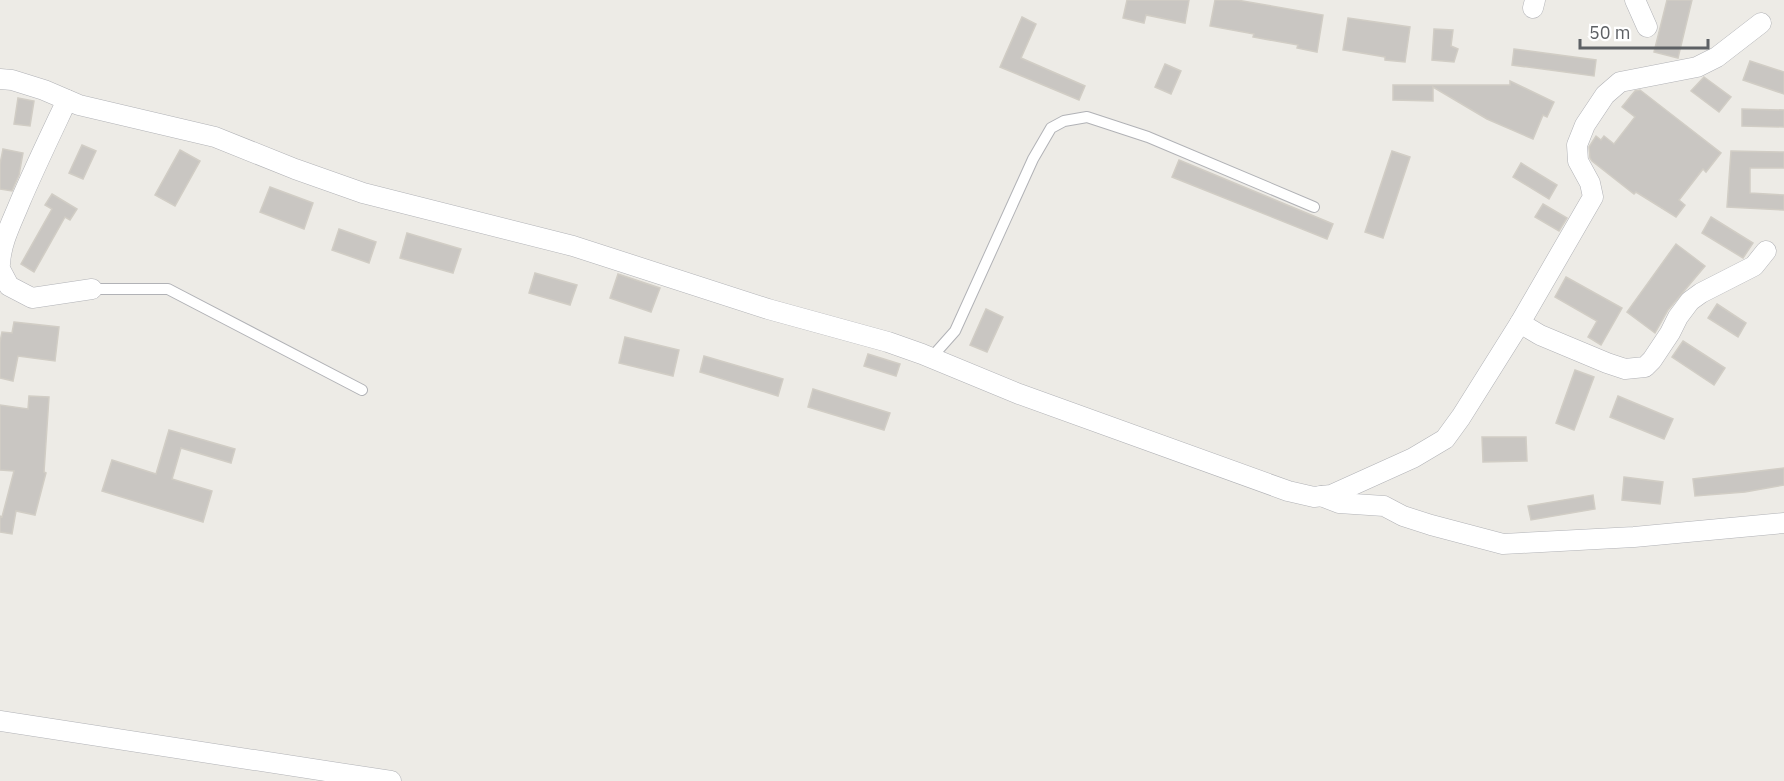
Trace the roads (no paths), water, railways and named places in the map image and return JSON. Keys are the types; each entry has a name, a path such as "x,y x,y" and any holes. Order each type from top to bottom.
{"street":[{"path":"1635,0 1647,27"},
{"path":"0,79 12,80 79,105 214,137 363,193 573,246 768,309 888,342 1019,394 1288,491 1314,497 1331,495 1413,458 1444,439 1461,417 1520,323 1593,196 1590,183 1578,161 1577,145 1585,125 1605,95 1620,82 1697,67 1717,57 1761,23"},
{"path":"0,264 1,250 14,217 40,156 68,100"},
{"path":"1520,323 1540,335 1607,363 1634,370 1645,367 1690,302 1701,293 1755,266 1766,251"},
{"path":"0,269 9,286 32,298 92,289"},
{"path":"1322,496 1339,503 1384,506 1403,516 1431,525 1503,544 1634,537 1784,523"},
{"path":"0,721 391,781"}],"lane":[{"path":"931,358 955,331 1033,159 1051,128 1064,122 1087,117 1148,137 1314,207"},
{"path":"92,289 168,289 362,390"}]}
